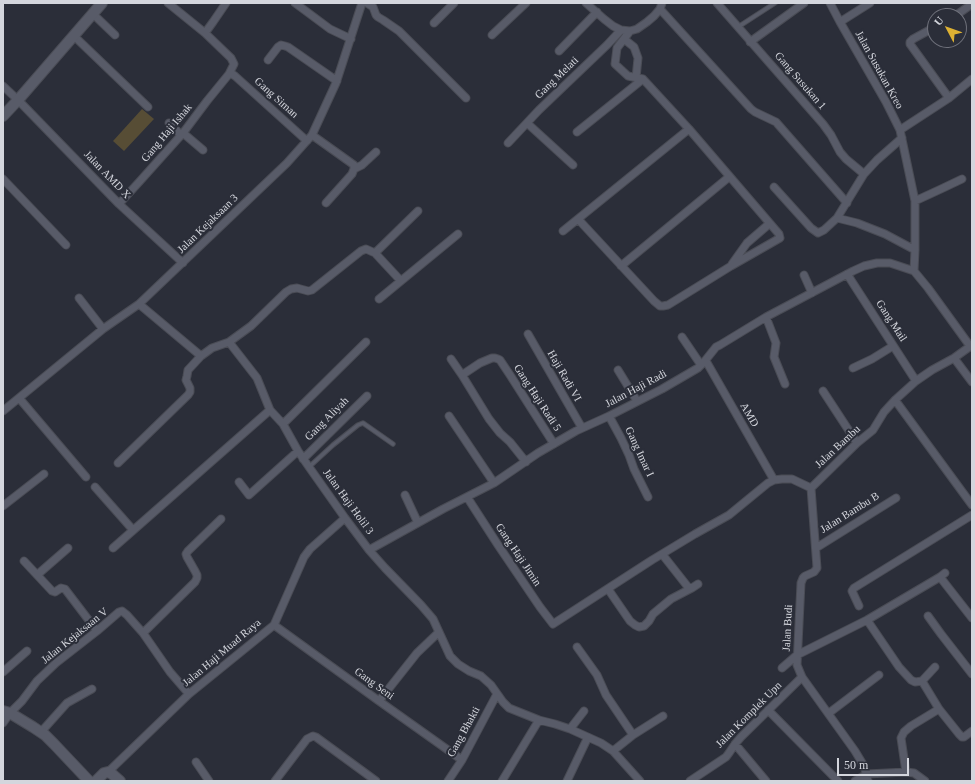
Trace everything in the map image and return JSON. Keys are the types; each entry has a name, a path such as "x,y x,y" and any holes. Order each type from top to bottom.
{"street":[{"path":"3,116 102,3"},
{"path":"168,3 205,33 231,58 234,64 229,74"},
{"path":"205,33 226,3"},
{"path":"295,3 330,29 351,39"},
{"name":"Jalan Kejaksaan 3","path":"3,411 103,329 139,304 287,163 312,135 336,81 362,3"},
{"path":"367,3 373,7 378,18 399,31 466,98"},
{"path":"434,23 454,3"},
{"path":"492,36 526,3"},
{"path":"586,3 613,26 622,30 630,31 637,29 647,22 661,6 751,109 776,122 847,203"},
{"name":"Gang Susukan 1","path":"717,3 823,124 846,160 864,174"},
{"path":"750,42 804,3"},
{"name":"Jalan Susukan Kreo","path":"830,3 886,102 900,130 915,201 914,271"},
{"path":"840,22 870,3"},
{"path":"559,51 597,12"},
{"path":"93,14 115,35"},
{"name":"Gang Melati","path":"508,143 539,110 622,30"},
{"path":"578,219 660,306 668,305 780,237 689,129 640,79 628,76 615,64 617,48 630,31"},
{"path":"927,31 913,39 910,44 949,98"},
{"path":"74,36 148,107"},
{"path":"624,39 634,47 638,58 640,79"},
{"path":"268,60 278,47 282,45 288,47 336,81"},
{"name":"Gang Haji Ishak","path":"119,204 182,134 229,74"},
{"name":"Gang Siman","path":"229,74 235,76 307,140"},
{"path":"577,132 640,79"},
{"path":"900,130 949,98 972,79"},
{"name":"Jalan AMD X","path":"3,86 119,204 183,263"},
{"path":"527,123 573,165"},
{"path":"169,124 203,150"},
{"path":"563,231 689,129"},
{"path":"312,135 354,165 354,169"},
{"path":"774,187 811,228 818,233 824,230 837,218 864,174 877,160 902,138"},
{"path":"326,202 352,174 354,169 362,165 376,152"},
{"path":"621,266 729,177"},
{"path":"3,179 66,245"},
{"path":"915,201 962,179"},
{"path":"375,253 418,211"},
{"path":"837,218 857,223 885,234 915,250"},
{"path":"731,266 747,243 769,224"},
{"path":"379,299 458,234"},
{"path":"118,463 188,395 190,388 186,380 188,370 201,356 212,348 229,342 251,326 286,292 297,288 308,291 312,290 366,249 375,253 402,281"},
{"name":"Jalan Haji Radi","path":"369,550 494,483 554,444 582,428 662,389 703,363 720,345 766,317 847,274 864,266 877,263 890,263 914,271"},
{"path":"914,271 971,347"},
{"name":"Gang Mail","path":"847,274 916,381"},
{"path":"804,275 812,293"},
{"path":"79,298 103,329"},
{"path":"139,304 201,356"},
{"path":"766,317 776,342 774,357 785,384"},
{"name":"Haji Radi VI","path":"528,334 582,428"},
{"name":"AMD","path":"682,336 703,363 774,480"},
{"name":"Jalan Haji Holil 3","path":"229,342 257,378 270,410 283,424 303,459 369,550 432,619 450,656 468,671 481,676 491,685 509,708 539,720 570,729 588,737 613,751 640,781"},
{"path":"283,424 366,342"},
{"path":"854,368 894,346"},
{"name":"Jalan Bambu","path":"811,488 857,443 873,430 884,412 916,381 932,370 955,360 971,347"},
{"name":"Gang Haji Radi 5","path":"462,375 480,363 492,358 498,359 507,370 554,444"},
{"path":"451,360 489,419 526,462"},
{"path":"955,360 972,382"},
{"path":"618,370 637,401"},
{"path":"823,391 857,443"},
{"name":"Gang Aliyah","path":"303,459 367,396"},
{"path":"19,398 86,477"},
{"path":"895,400 972,505"},
{"path":"113,548 270,410"},
{"path":"449,416 494,483"},
{"name":"Gang Imar I","path":"609,416 621,438 648,497"},
{"path":"239,482 249,495 298,451"},
{"path":"3,506 44,474"},
{"path":"698,584 671,599 653,614 644,626 640,627 630,621 608,589 662,554 729,515 768,483 774,480 792,479 811,488"},
{"path":"94,487 133,530"},
{"name":"Jalan Budi","path":"811,488 817,565 816,570 805,576 800,583 797,666 802,677 855,751 864,766 868,778"},
{"path":"405,495 418,523"},
{"name":"Gang Haji Jimin","path":"467,497 502,551 553,624 608,589"},
{"name":"Jalan Bambu B","path":"816,548 896,498"},
{"path":"859,606 852,591 854,588 972,515"},
{"name":"Jalan Haji Muad Raya","path":"108,772 189,694 274,625 304,557 310,549 345,518"},
{"path":"189,694 170,672 143,633 195,582 197,575 186,554 221,519"},
{"path":"37,575 68,548"},
{"path":"662,554 688,587 692,588"},
{"path":"24,561 53,592 62,588 65,589 97,631"},
{"path":"782,668 797,655 867,620 942,575 972,618"},
{"name":"Jalan Kejaksaan V","path":"3,723 6,712 22,701 37,681 56,663 119,612 122,611 127,615 143,633"},
{"path":"928,616 972,674"},
{"path":"867,620 911,680 915,682 922,681 935,667"},
{"name":"Gang Seni","path":"274,625 462,760"},
{"path":"379,701 417,653 439,632"},
{"path":"577,647 597,675 606,695 633,735"},
{"path":"3,672 27,651"},
{"path":"829,713 879,675"},
{"name":"Jalan Komplek Upn","path":"690,781 726,757 730,753 734,744 802,677"},
{"path":"922,681 956,731 962,737 972,731"},
{"path":"41,732 67,703 92,689"},
{"name":"Gang Bhakti","path":"448,781 462,760 497,694"},
{"path":"906,772 901,738 904,732 911,726 940,709"},
{"path":"768,710 838,781"},
{"path":"570,729 584,711"},
{"path":"6,712 41,732 89,781"},
{"path":"613,751 633,735 663,716"},
{"path":"502,781 539,720"},
{"path":"275,781 312,736 316,737 376,781"},
{"path":"567,781 588,737"},
{"path":"734,744 766,781"},
{"path":"196,762 209,781"},
{"path":"96,781 104,773 108,772 120,781"},
{"path":"855,781 906,772 914,773 925,781"}],"lane":[{"path":"738,27 775,3"},
{"path":"309,467 333,445 358,425 363,423 393,444"}],"shaded area":[{"path":"142,109 154,119 124,151 113,141"}]}
